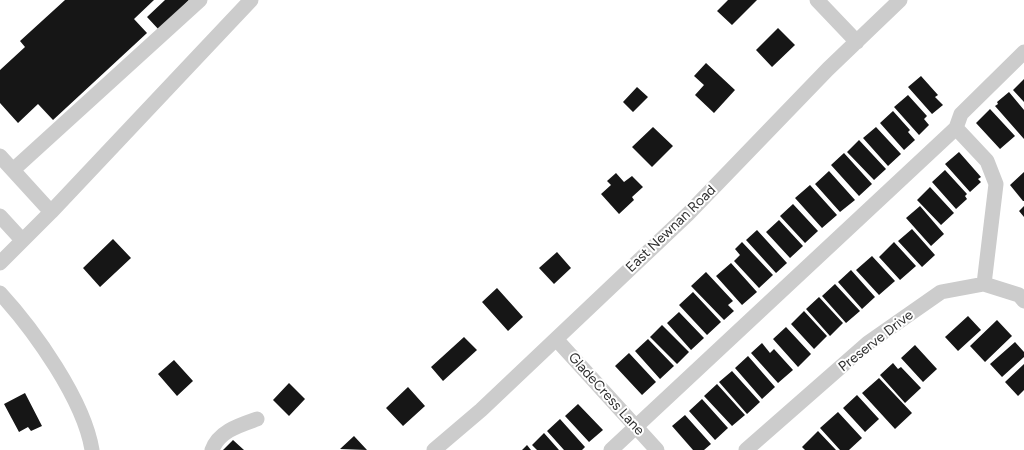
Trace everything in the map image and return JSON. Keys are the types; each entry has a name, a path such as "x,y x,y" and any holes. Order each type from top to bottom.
{"street":[{"path":"13,170 200,0"},
{"path":"0,263 51,212 251,0"},
{"path":"817,0 857,42"},
{"name":"East Newnan Road","path":"434,450 480,410 688,214 828,69 900,0"},
{"path":"611,450 956,128 961,114 1024,52"},
{"path":"956,128 987,161 996,184 984,284"},
{"path":"0,156 51,212"},
{"path":"0,216 22,240"},
{"name":"Preserve Drive","path":"746,450 874,339 941,292 984,284 1019,295 1024,301"},
{"path":"0,293 53,363 74,398 90,437 92,450"},
{"name":"GladeCress Lane","path":"556,339 657,450"},
{"path":"212,450 219,438 223,435 241,424 257,419"}],"building":[{"path":"65,0 154,0 134,19 147,33 53,120 38,104 18,123 0,103 0,70 25,47 20,41"},
{"path":"165,0 189,0 160,31 147,17"},
{"path":"728,0 757,0 732,25 717,11"},
{"path":"778,28 795,45 772,67 756,50"},
{"path":"706,63 735,90 714,113 695,95 704,85 694,76"},
{"path":"921,76 938,95 935,97 943,105 932,114 908,87"},
{"path":"1024,79 1024,102 1013,90"},
{"path":"637,87 648,97 633,112 623,102"},
{"path":"1009,92 1024,110 1024,139 995,106 998,104 997,102"},
{"path":"908,95 927,116 924,119 929,125 919,135 894,107"},
{"path":"990,109 1015,136 1000,149 976,123"},
{"path":"893,111 910,130 908,132 915,140 904,150 880,123"},
{"path":"653,127 673,146 652,167 632,147"},
{"path":"876,127 901,154 888,166 863,138"},
{"path":"859,140 886,169 874,180 847,152"},
{"path":"959,152 981,177 978,179 981,182 970,192 945,164"},
{"path":"844,153 872,184 859,196 831,165"},
{"path":"945,170 967,194 965,196 967,199 956,209 932,182"},
{"path":"829,171 855,200 840,212 815,184"},
{"path":"1024,172 1024,201 1023,201 1010,185"},
{"path":"616,173 624,182 632,176 643,187 632,197 634,200 619,214 601,194 611,185 607,181"},
{"path":"810,185 837,215 822,228 795,198"},
{"path":"930,187 954,213 941,225 917,200"},
{"path":"793,204 818,231 805,243 780,216"},
{"path":"920,206 944,234 931,246 906,218"},
{"path":"1024,206 1024,217 1019,211"},
{"path":"779,220 803,246 790,258 766,232"},
{"path":"912,229 935,255 922,267 898,241"},
{"path":"757,230 787,263 776,273 746,240"},
{"path":"113,239 131,258 100,287 83,268"},
{"path":"742,242 773,275 759,288 734,261 740,255 735,249"},
{"path":"894,242 916,266 900,280 879,257"},
{"path":"557,252 571,268 554,284 539,268"},
{"path":"872,256 895,281 879,295 856,270"},
{"path":"731,263 757,292 742,305 716,276"},
{"path":"851,270 875,297 862,309 838,282"},
{"path":"706,272 733,301 728,305 734,311 724,320 691,286"},
{"path":"835,284 860,311 846,323 822,296"},
{"path":"497,288 523,317 508,331 482,302"},
{"path":"693,292 721,322 707,335 679,305"},
{"path":"819,297 843,323 830,336 806,309"},
{"path":"804,311 827,336 814,349 791,324"},
{"path":"679,312 704,338 691,350 667,323"},
{"path":"968,316 981,330 958,351 945,337"},
{"path":"997,320 1012,336 985,362 970,346"},
{"path":"662,325 689,352 677,364 650,337"},
{"path":"786,327 811,354 798,367 773,339"},
{"path":"464,337 477,350 443,381 431,367"},
{"path":"648,339 674,366 660,379 635,351"},
{"path":"1015,342 1024,352 1024,357 1002,377 990,364"},
{"path":"762,343 770,353 774,349 793,370 778,383 751,353"},
{"path":"915,345 937,369 923,382 901,358"},
{"path":"629,353 656,382 642,395 615,366"},
{"path":"748,356 775,387 762,399 735,368"},
{"path":"174,360 193,381 177,396 158,374"},
{"path":"893,363 898,369 901,367 921,388 905,403 880,375"},
{"path":"1024,364 1024,390 1018,396 1005,382"},
{"path":"732,371 760,402 747,414 719,382"},
{"path":"879,378 912,413 895,429 862,393"},
{"path":"289,383 305,399 289,416 273,400"},
{"path":"717,384 745,415 732,426 704,396"},
{"path":"408,387 425,406 403,426 386,408"},
{"path":"25,393 42,426 31,431 28,427 19,432 4,404"},
{"path":"857,395 879,419 865,432 843,408"},
{"path":"702,399 728,428 715,440 689,411"},
{"path":"578,404 603,430 589,442 565,416"},
{"path":"838,412 862,438 849,450 840,450 820,428"},
{"path":"685,415 711,444 704,450 693,450 672,426"},
{"path":"560,419 585,447 582,450 564,450 547,431"},
{"path":"818,431 836,450 805,450 802,447"},
{"path":"544,433 559,450 537,450 532,445"},
{"path":"354,436 367,450 340,449"},
{"path":"233,440 244,450 223,450"},
{"path":"527,445 531,450 522,450"}]}
